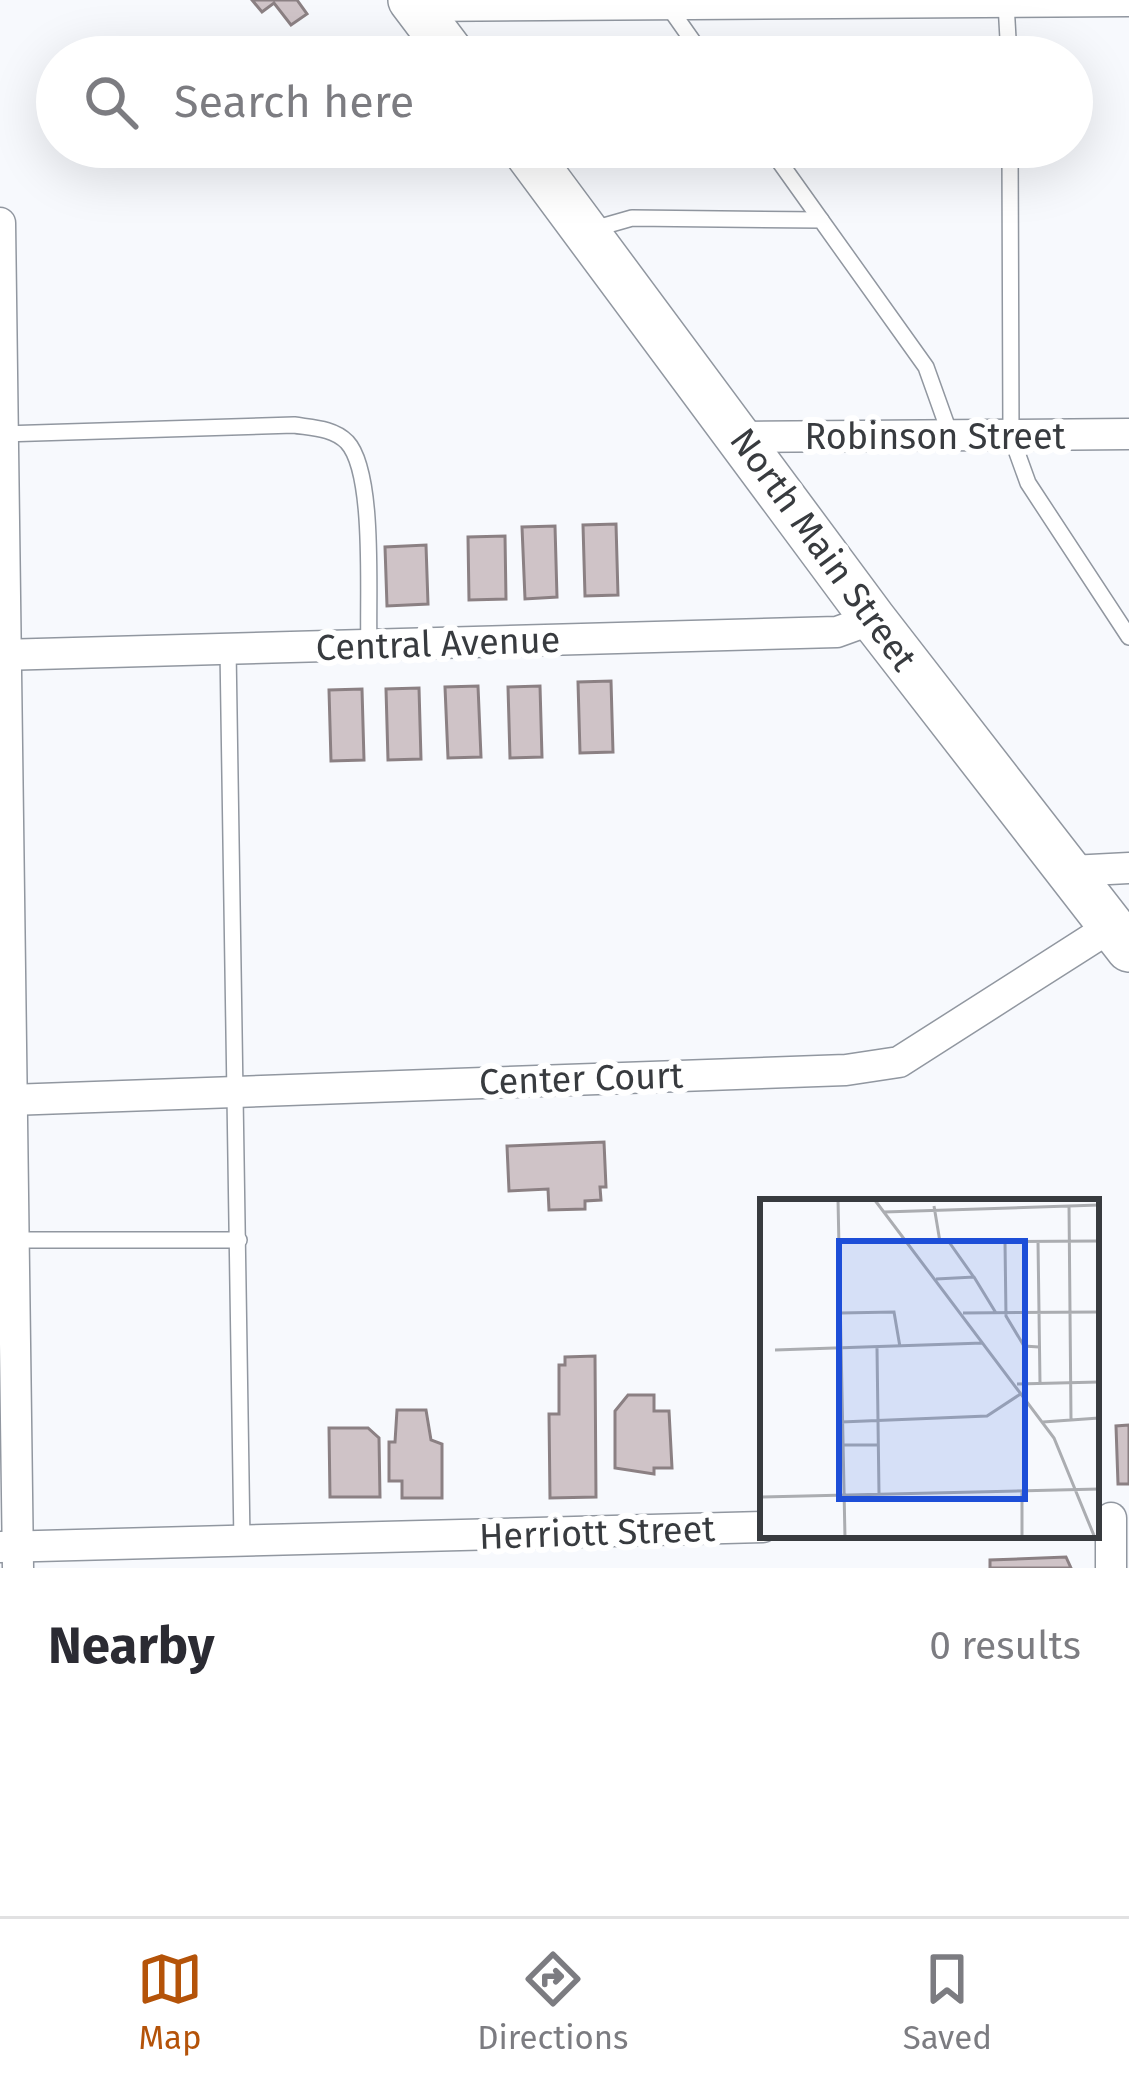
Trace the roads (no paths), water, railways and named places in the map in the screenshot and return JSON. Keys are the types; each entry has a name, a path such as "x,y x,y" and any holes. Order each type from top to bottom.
{"street":[{"path":"413,3 1129,1"},
{"path":"413,3 438,36"},
{"name":"North Main Street","path":"539,168 873,619 1120,937"},
{"path":"0,223 12,1554"},
{"name":"Robinson Street","path":"742,437 1129,434"},
{"name":"Central Avenue","path":"3,655 837,632 873,619"},
{"path":"1071,871 1129,868"},
{"name":"Center Court","path":"10,1100 846,1070 899,1062 1120,937"},
{"path":"1112,1518 1112,1568"},
{"name":"Herriott Street","path":"12,1554 242,1542 760,1528"}],"lane":[{"path":"1006,2 1008,36"},
{"path":"666,3 689,36"},
{"path":"784,168 926,367 951,436"},
{"path":"1010,168 1011,436 1028,483 1129,637"},
{"path":"587,231 632,218 821,220"},
{"path":"2,434 294,425 332,431 350,445 363,479 369,645"},
{"path":"228,649 242,1542"},
{"path":"11,1240 239,1240"}]}
